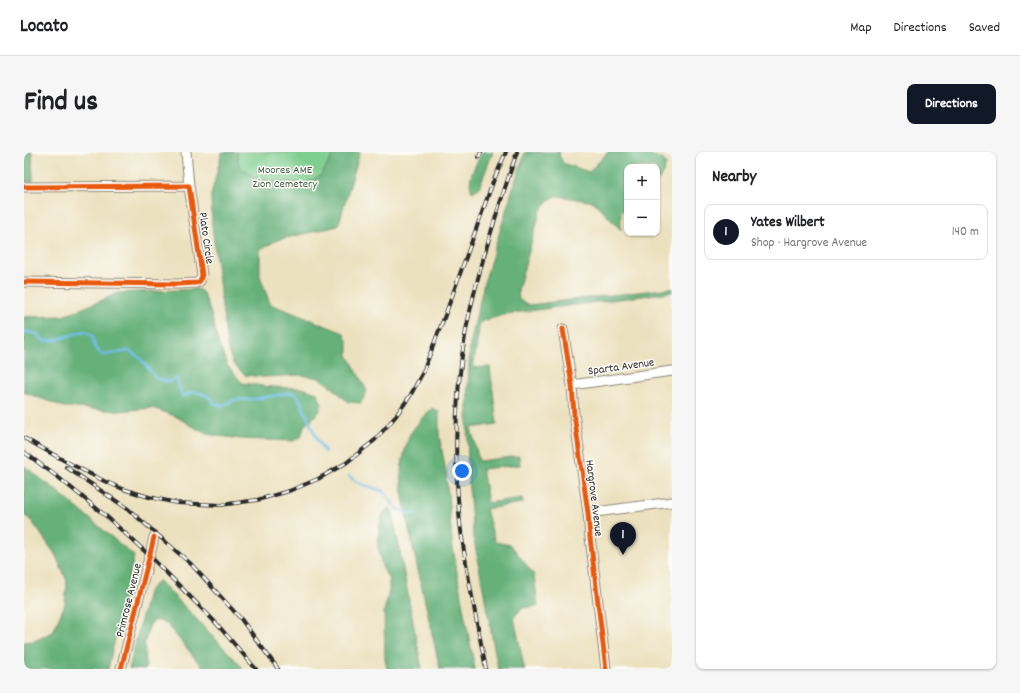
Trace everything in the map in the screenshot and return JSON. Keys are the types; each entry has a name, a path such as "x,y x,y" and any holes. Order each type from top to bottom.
{"street":[{"path":"24,187 189,186 186,152"},
{"name":"Plato Circle","path":"24,282 178,284 196,283 200,281 202,275 189,186"},
{"name":"Hargrove Avenue","path":"562,329 572,385 574,414 588,513 606,669"},
{"name":"Sparta Avenue","path":"572,385 672,372"},
{"path":"588,513 672,502"},
{"name":"Primrose Avenue","path":"121,669 154,537"}],"green space":[{"path":"24,152 32,152 33,182 24,182"},
{"path":"222,152 237,152 239,166 260,180 306,183 321,175 335,152 360,152 338,226 277,240 260,250 260,276 270,304 344,333 348,343 348,355 367,391 361,403 348,402 333,388 319,378 301,375 263,377 245,375 233,364 227,347 212,225 211,195"},
{"name":"Moores AME Zion Cemetery","path":"229,152 348,152 345,183 223,188"},
{"path":"482,152 493,152 479,188 472,192 470,182 471,177"},
{"path":"525,152 560,152 559,155 563,163 589,172 608,152 641,152 663,159 666,164 663,174 660,178 660,164 624,164 624,210 621,213 621,230 594,202 559,196 548,200 540,212 518,290 519,300 529,305 672,288 672,292 506,314 480,322 473,368 490,367 497,424 471,428 479,461 519,456 520,465 482,469 488,503 522,498 523,503 486,509 495,542 511,545 534,575 538,606 522,608 514,617 525,669 498,669 473,534 468,476 467,407 470,344 484,283"},
{"path":"198,289 204,294 212,317 217,339 227,365 242,383 271,387 302,388 317,393 322,404 319,412 304,426 301,437 293,441 241,439 206,434 175,416 153,408 119,411 64,407 24,392 24,317 63,316 117,293"},
{"path":"432,408 439,412 439,434 446,472 452,542 475,669 440,669 403,498 401,470 405,449 410,434"},
{"path":"24,466 56,490 134,556 108,669 24,669 24,642 34,641 53,632 65,604 67,581 55,554 31,520 24,515"},
{"path":"388,508 392,510 422,669 387,669 385,659 384,612 389,591 389,580 382,566 378,546 379,528 382,516"},
{"path":"159,580 244,669 204,669 166,623 155,620 150,624 144,644 146,669 129,669 148,592"}],"waterway":[{"path":"24,331 37,334 44,341 56,340 84,331 92,335 95,347 102,355 129,351 140,358 156,378 169,382 176,378 182,396 197,392 207,396 214,403 222,406 234,400 255,399 289,393 296,394 317,439 325,452"},
{"path":"349,476 361,484 383,491 396,508 409,514 415,513"}],"railway":[{"path":"479,157 481,152"},
{"path":"24,438 104,481 149,497 177,503 221,505 257,500 289,491 318,479 346,463 375,440 395,417 410,396 423,372 493,182 506,152"},
{"path":"486,669 468,578 460,523 456,450 458,401 462,353 476,285 488,240 517,152"},
{"path":"24,452 106,516 150,556 216,623 256,669"},
{"path":"66,467 128,509 191,564 241,619 278,669"}],"cycle path":[{"path":"24,187 189,186 202,275 200,281 196,283 178,284 24,282"},
{"path":"563,329 572,385 574,414 588,513 606,669"},
{"path":"121,669 154,537"}],"place":[{"name":"Yates Wilbert","path":"623,555"}]}
